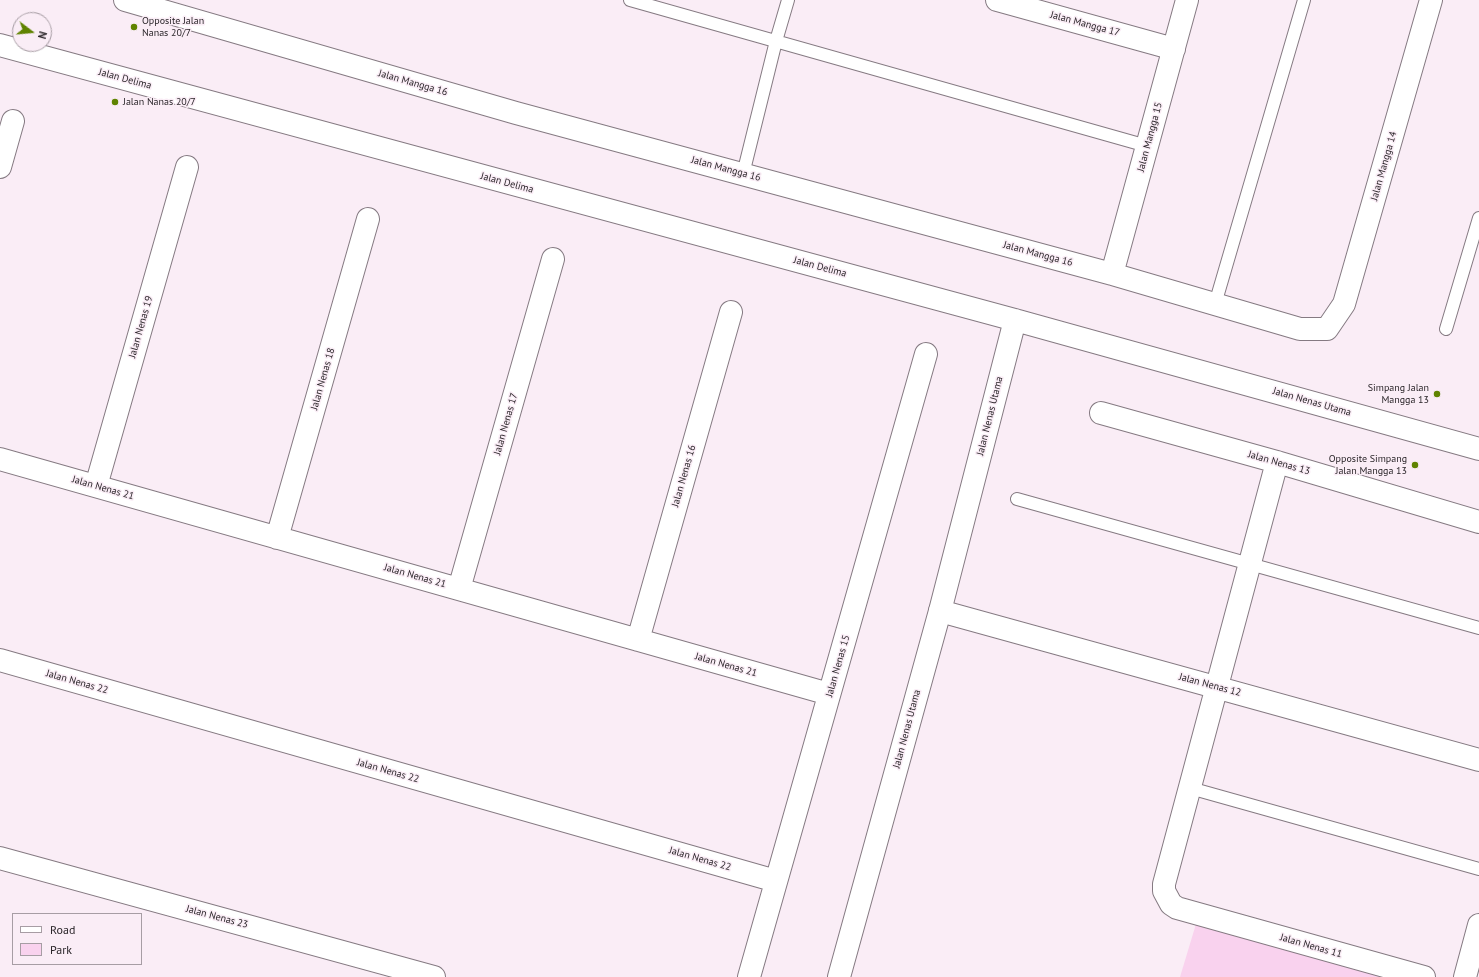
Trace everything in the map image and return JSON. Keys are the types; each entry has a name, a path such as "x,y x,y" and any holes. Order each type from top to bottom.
{"street":[{"name":"Jalan Mangga 16","path":"125,0 516,113 1112,274 1300,330 1327,329"},
{"name":"Jalan Mangga 17","path":"997,0 1174,49"},
{"name":"Jalan Mangga 15","path":"1112,274 1187,0"},
{"name":"Jalan Mangga 14","path":"1327,329 1344,304 1431,0"},
{"name":"Jalan Delima","path":"0,46 1014,320"},
{"path":"0,167 13,120"},
{"name":"Jalan Nenas 19","path":"96,486 187,168"},
{"name":"Jalan Nenas 18","path":"277,538 368,219"},
{"name":"Jalan Nenas 17","path":"459,589 553,259"},
{"name":"Jalan Nenas 16","path":"638,640 731,312"},
{"name":"Jalan Nenas Utama","path":"839,977 940,610 1014,320 1479,449"},
{"name":"Jalan Nenas 15","path":"749,977 926,354"},
{"name":"Jalan Nenas 13","path":"1101,413 1277,462 1479,522"},
{"name":"Jalan Nenas 21","path":"0,459 830,694"},
{"name":"Jalan Nenas 11","path":"1277,462 1164,884 1164,891 1171,904 1199,914 1424,977"},
{"name":"Jalan Nenas 12","path":"940,610 1479,760"},
{"name":"Jalan Nenas 22","path":"0,660 776,881"},
{"name":"Jalan Nenas 23","path":"0,858 434,977"},
{"path":"1465,977 1479,925"}],"lane":[{"path":"630,0 1147,146"},
{"path":"743,174 776,41 788,0"},
{"path":"1215,304 1304,0"},
{"path":"1446,329 1479,218"},
{"path":"1017,499 1479,628"},
{"path":"1190,788 1479,869"}],"green space":[{"path":"1199,914 1424,977 1180,977"}],"place":[{"name":"Opposite Jalan Nanas 20/7","path":"134,27"},
{"name":"Jalan Nanas 20/7","path":"115,102"},
{"name":"Simpang Jalan Mangga 13","path":"1437,394"},
{"name":"Opposite Simpang Jalan Mangga 13","path":"1415,465"}]}
